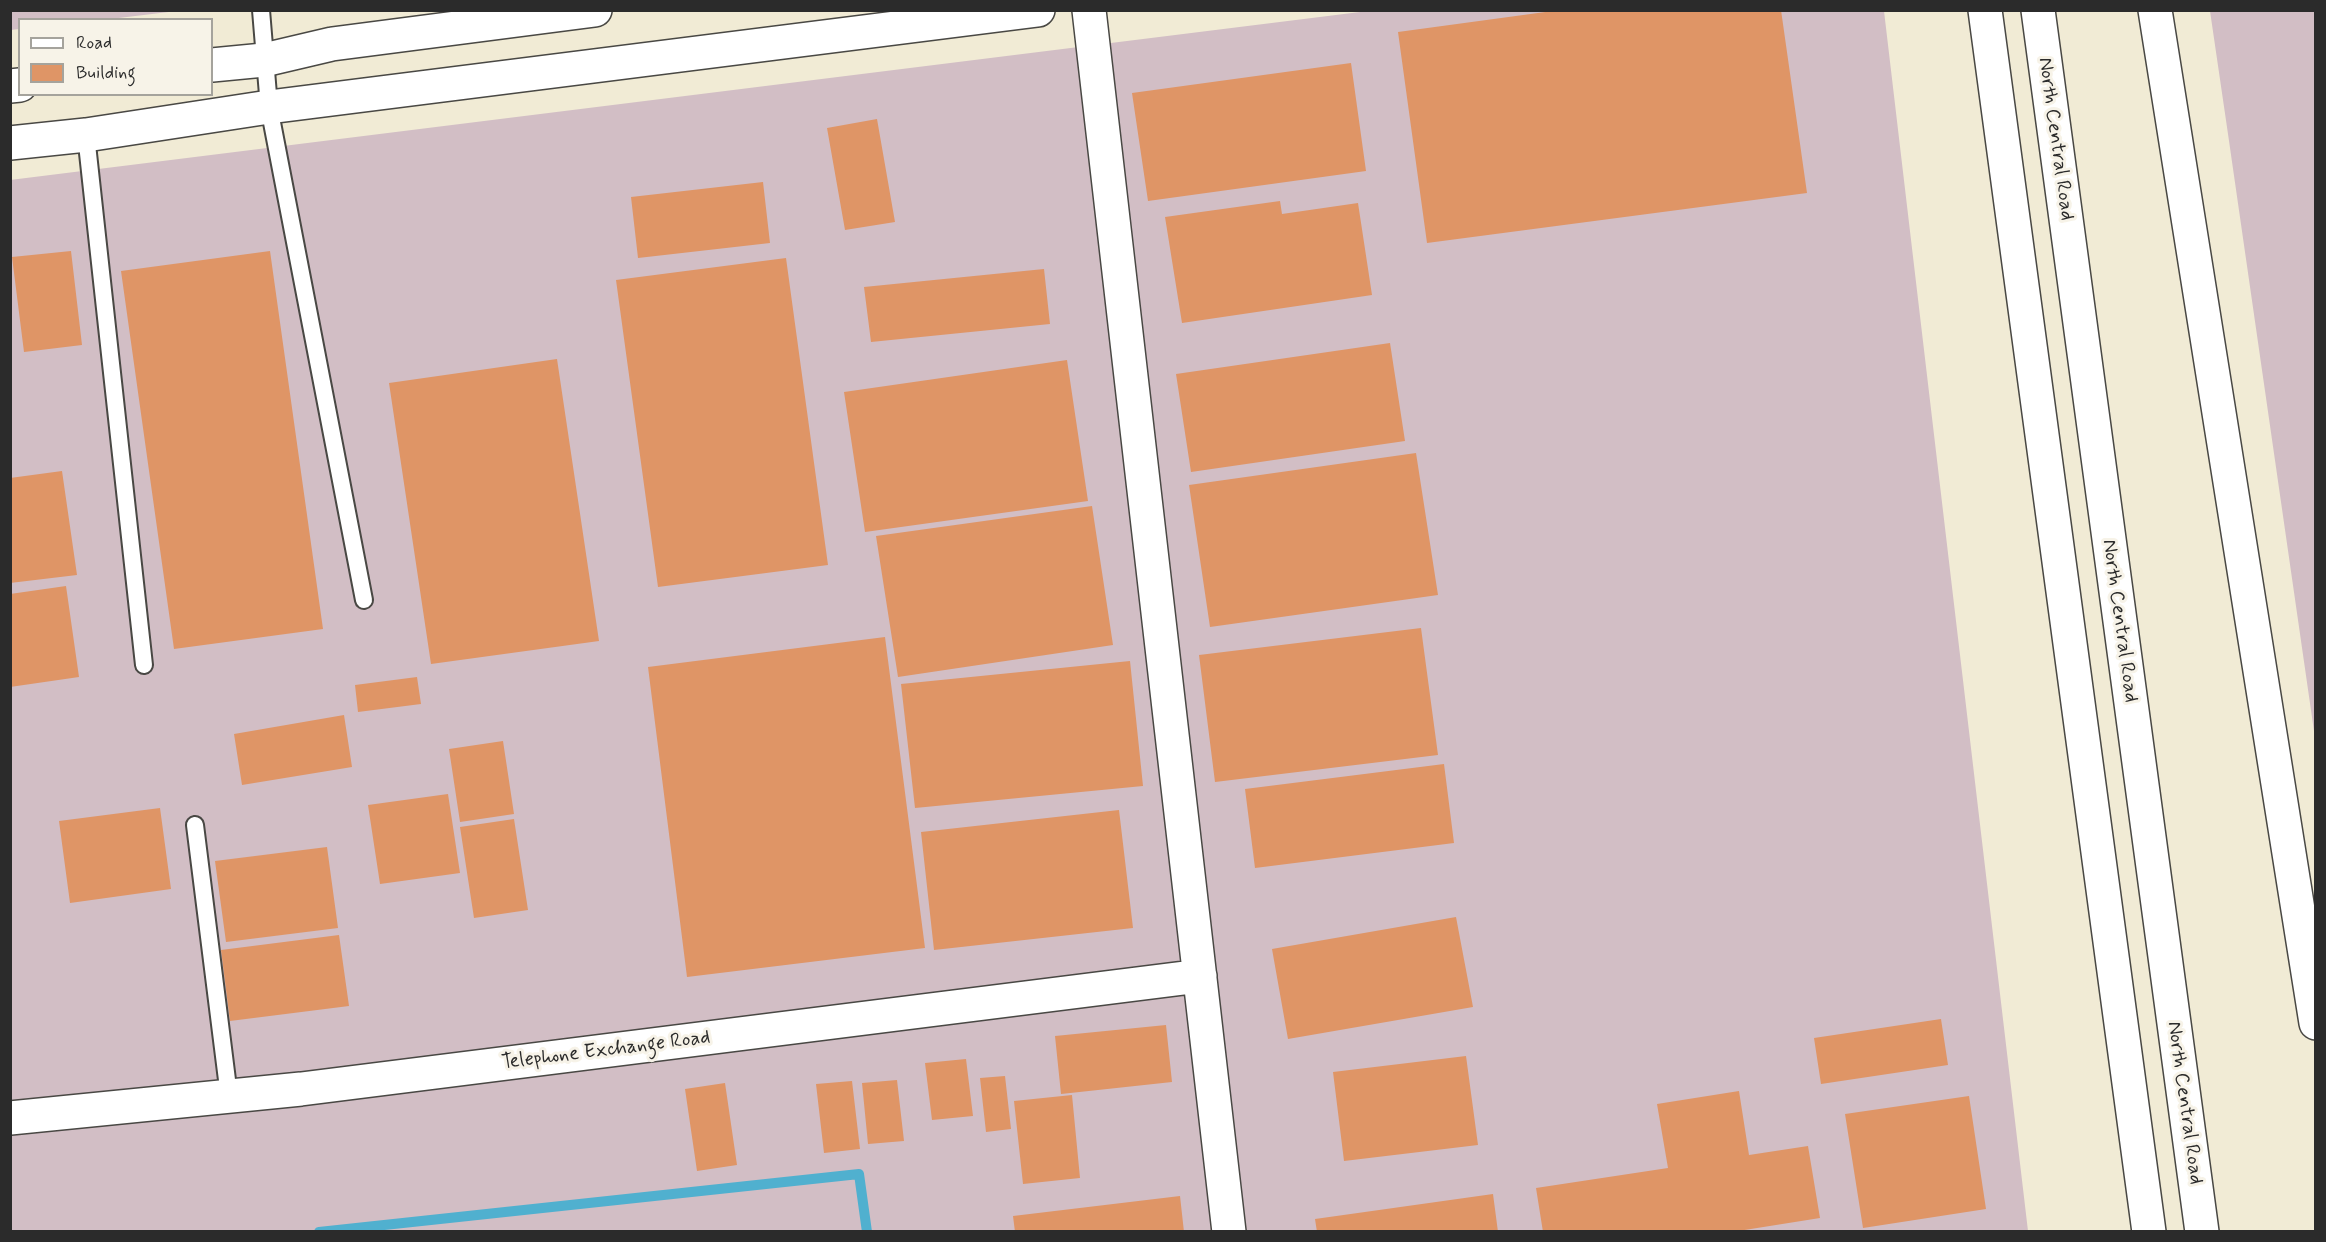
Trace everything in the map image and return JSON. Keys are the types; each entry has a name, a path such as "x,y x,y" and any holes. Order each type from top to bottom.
{"street":[{"path":"10,143 86,135 269,107 1038,10"},
{"path":"1089,10 1229,1232"},
{"path":"1985,10 2149,1232"},
{"name":"North Central Road","path":"2038,10 2202,1232"},
{"path":"2155,10 2316,1023"},
{"path":"213,65 264,60 332,44 529,15 594,11"},
{"name":"Telephone Exchange Road","path":"10,1118 301,1089 1200,976"}],"lane":[{"path":"261,10 269,107 364,600"},
{"path":"86,135 144,664"},
{"path":"195,825 229,1096"}],"shaded area":[{"path":"11,10 177,11 119,18 18,18 18,29 11,30"},
{"path":"1368,11 1884,11 2028,1231 11,1231 10,180"},
{"path":"2210,11 2315,11 2315,738 2228,134"}],"building":[{"path":"1560,10 1781,10 1807,193 1427,243 1398,32"},
{"path":"1351,63 1366,171 1148,201 1132,93"},
{"path":"877,119 895,222 845,230 827,128"},
{"path":"763,182 770,243 638,258 631,197"},
{"path":"1280,201 1282,214 1358,203 1372,295 1182,323 1165,217"},
{"path":"71,251 82,345 24,352 12,257"},
{"path":"270,251 323,629 174,649 121,271"},
{"path":"786,258 828,565 658,587 616,280"},
{"path":"1044,269 1050,324 871,342 864,287"},
{"path":"1390,343 1405,441 1191,472 1176,374"},
{"path":"557,359 599,641 431,664 389,383"},
{"path":"1067,360 1088,501 865,532 844,392"},
{"path":"1416,453 1438,595 1210,627 1189,485"},
{"path":"62,471 77,575 10,583 10,478"},
{"path":"1092,506 1113,645 898,677 876,536"},
{"path":"66,586 79,677 10,687 10,594"},
{"path":"1421,628 1438,755 1215,782 1199,655"},
{"path":"885,637 925,948 687,977 648,667"},
{"path":"1130,661 1143,786 915,808 901,684"},
{"path":"417,677 421,704 358,712 355,685"},
{"path":"344,715 352,767 242,785 234,734"},
{"path":"503,741 514,814 460,822 449,749"},
{"path":"1444,764 1454,843 1255,868 1245,789"},
{"path":"448,794 460,873 380,884 368,805"},
{"path":"160,808 171,889 70,903 59,821"},
{"path":"1119,810 1133,928 934,950 921,832"},
{"path":"514,819 528,910 474,918 460,827"},
{"path":"327,847 338,928 226,942 215,861"},
{"path":"1456,917 1473,1007 1288,1039 1272,949"},
{"path":"339,935 349,1006 230,1021 221,950"},
{"path":"1941,1019 1948,1065 1821,1084 1814,1038"},
{"path":"1166,1025 1172,1082 1061,1094 1055,1036"},
{"path":"1466,1056 1478,1145 1344,1161 1333,1072"},
{"path":"966,1059 973,1116 932,1120 925,1063"},
{"path":"1005,1076 1011,1129 986,1132 980,1078"},
{"path":"897,1080 904,1141 868,1144 862,1083"},
{"path":"852,1081 860,1149 824,1153 816,1084"},
{"path":"725,1083 737,1165 697,1171 685,1089"},
{"path":"1739,1091 1749,1155 1808,1146 1820,1218 1732,1232 1543,1232 1536,1188 1668,1168 1657,1104"},
{"path":"1072,1095 1080,1178 1023,1184 1014,1101"},
{"path":"1969,1096 1986,1209 1863,1228 1845,1114"},
{"path":"1493,1194 1498,1232 1317,1232 1315,1219"},
{"path":"1180,1196 1184,1232 1015,1232 1013,1216"}],"waterway":[{"path":"319,1232 859,1174 867,1232"}]}
